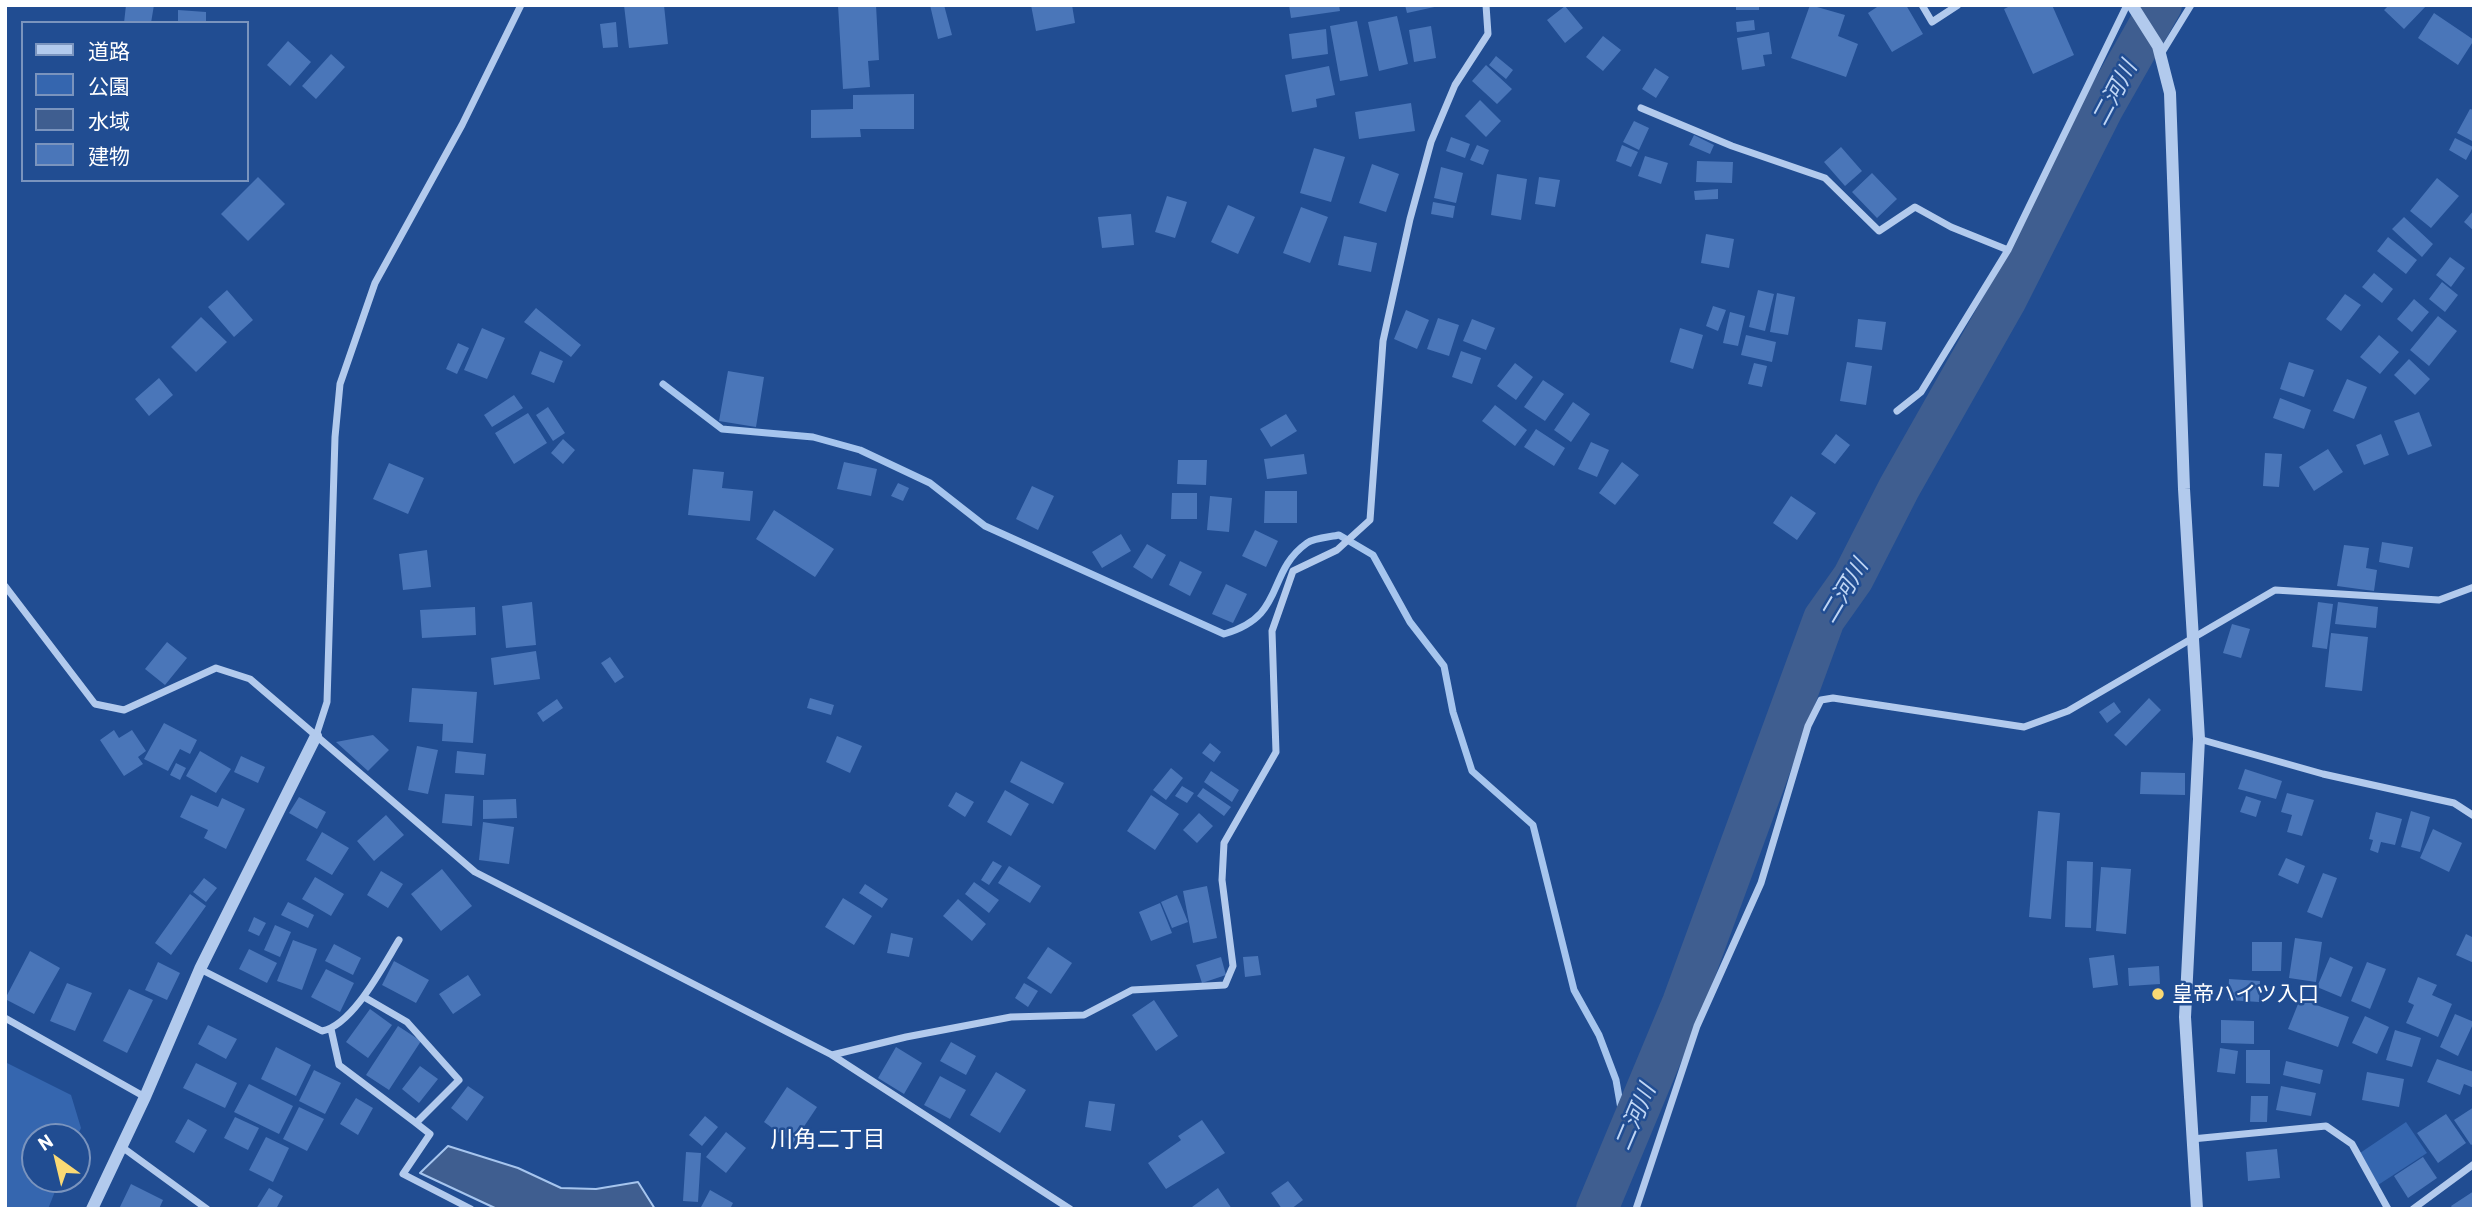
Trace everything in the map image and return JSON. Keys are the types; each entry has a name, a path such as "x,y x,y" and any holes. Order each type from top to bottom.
{"street":[{"path":"92,1209 145,1097 200,969 316,736 327,702 333,492 340,384 375,283 462,125 521,5"},
{"path":"832,1055 906,1037 1011,1017 1084,1015 1132,990 1225,985 1233,966 1222,880 1224,843 1276,752 1272,631 1293,571 1337,550 1370,520 1383,341 1410,219 1431,142 1450,96 1488,34 1486,5"},
{"path":"1922,5 1932,22 1958,5"},
{"path":"2160,50 2191,5"},
{"path":"1897,411 1921,393 2008,250 2131,7 2160,50 2170,93 2184,489 2199,739 2185,1017 2197,1209"},
{"path":"1641,107 1732,146 1825,178 1879,231 1914,206 1951,227 2008,250"},
{"path":"5,586 95,704 124,710 216,668 250,678 475,872 832,1055 1070,1209"},
{"path":"1636,1209 1697,1026 1761,883 1808,726 1821,701 1833,698 2024,727 2068,711 2275,590 2439,600 2474,587"},
{"path":"2199,739 2323,774 2454,803 2474,816"},
{"path":"200,969 322,1031 331,1030 364,997 399,940"},
{"path":"364,997 407,1022 459,1080 416,1123"},
{"path":"5,1018 145,1097"},
{"path":"331,1030 339,1065 430,1134 403,1174 471,1209"},
{"path":"2192,1139 2326,1126 2352,1144 2388,1209"},
{"path":"122,1147 207,1209"},
{"path":"2413,1209 2474,1164"}],"green space":[{"path":"5,1062 71,1095 79,1123 21,1123 21,1193 54,1193 48,1209 5,1209"},
{"path":"2406,1122 2427,1153 2378,1185 2360,1153"}],"water":[{"path":"448,1146 518,1168 561,1188 596,1189 638,1182 655,1209 497,1209 420,1173"}],"building":[{"path":"126,5 154,5 151,21 124,21"},
{"path":"624,5 664,5 668,44 629,48"},
{"path":"838,5 876,5 879,60 868,61 870,87 843,89"},
{"path":"930,5 944,5 952,35 938,39"},
{"path":"1031,5 1072,5 1075,23 1036,31"},
{"path":"1289,5 1339,5 1340,11 1291,18"},
{"path":"1405,5 1439,5 1439,6 1407,13"},
{"path":"1736,5 1759,5 1759,10 1736,10"},
{"path":"1810,5 1845,15 1838,36 1858,44 1846,77 1791,58"},
{"path":"1880,5 1906,5 1923,34 1892,52 1868,13"},
{"path":"2012,5 2052,5 2074,55 2033,74 2004,9"},
{"path":"2389,5 2427,5 2404,29 2384,10"},
{"path":"1565,6 1583,28 1565,43 1547,20"},
{"path":"178,10 206,12 206,21 178,21"},
{"path":"2434,13 2474,40 2458,65 2418,38"},
{"path":"1397,16 1408,64 1379,71 1368,22"},
{"path":"1754,20 1755,30 1737,32 1736,22"},
{"path":"1357,21 1368,76 1340,81 1330,26"},
{"path":"616,22 618,47 603,48 600,24"},
{"path":"1431,26 1436,58 1414,62 1409,30"},
{"path":"1326,29 1328,54 1292,59 1289,34"},
{"path":"1769,32 1772,54 1763,55 1765,66 1742,70 1737,38"},
{"path":"1603,36 1621,50 1603,71 1586,57"},
{"path":"288,41 311,62 290,86 267,65"},
{"path":"331,54 345,67 316,99 302,86"},
{"path":"1496,56 1513,70 1506,79 1489,65"},
{"path":"1486,65 1512,89 1497,104 1472,81"},
{"path":"1329,66 1335,95 1316,99 1317,107 1292,112 1285,75"},
{"path":"1655,68 1669,77 1656,98 1642,89"},
{"path":"914,94 914,129 860,129 861,137 811,138 811,110 853,109 853,95"},
{"path":"1480,100 1501,121 1486,137 1465,116"},
{"path":"1411,103 1415,131 1359,139 1355,112"},
{"path":"2470,109 2474,110 2474,142 2457,133"},
{"path":"1634,121 1649,128 1639,150 1623,142"},
{"path":"1694,135 1714,145 1710,154 1689,145"},
{"path":"1451,137 1470,144 1465,158 1446,151"},
{"path":"2455,138 2473,147 2466,160 2449,150"},
{"path":"1477,145 1489,150 1483,165 1470,160"},
{"path":"1622,145 1638,152 1631,167 1616,161"},
{"path":"1841,147 1862,171 1845,186 1824,162"},
{"path":"1314,148 1345,157 1331,202 1300,193"},
{"path":"1645,156 1668,163 1661,184 1638,176"},
{"path":"1697,161 1733,162 1732,183 1696,182"},
{"path":"1372,164 1399,174 1386,212 1359,203"},
{"path":"1441,167 1463,173 1456,203 1434,198"},
{"path":"1872,173 1897,199 1877,218 1852,192"},
{"path":"1497,174 1527,179 1521,220 1491,215"},
{"path":"258,177 285,204 248,241 221,214"},
{"path":"1539,177 1560,180 1555,207 1535,204"},
{"path":"2437,178 2459,196 2431,228 2410,211"},
{"path":"1718,189 1718,199 1695,200 1694,191"},
{"path":"1167,196 1187,202 1175,238 1155,232"},
{"path":"1433,202 1455,206 1453,218 1431,214"},
{"path":"1228,205 1255,217 1238,254 1211,242"},
{"path":"1301,207 1328,217 1310,263 1283,253"},
{"path":"2474,210 2474,231 2464,222"},
{"path":"1131,214 1134,245 1102,248 1098,217"},
{"path":"2404,217 2433,244 2422,257 2392,229"},
{"path":"1706,234 1734,239 1729,268 1701,263"},
{"path":"1344,236 1377,243 1371,272 1338,265"},
{"path":"2388,237 2417,260 2406,274 2377,251"},
{"path":"2450,257 2465,268 2451,287 2436,275"},
{"path":"2374,273 2393,289 2382,303 2362,287"},
{"path":"2442,282 2458,295 2445,312 2429,299"},
{"path":"227,290 253,320 234,337 208,307"},
{"path":"1758,290 1774,294 1765,331 1749,327"},
{"path":"1777,293 1795,297 1788,335 1770,332"},
{"path":"2345,294 2361,305 2341,331 2326,319"},
{"path":"2414,299 2429,312 2412,332 2397,319"},
{"path":"1713,306 1726,310 1718,331 1706,326"},
{"path":"536,308 581,345 571,357 524,322"},
{"path":"1406,310 1429,320 1417,349 1394,339"},
{"path":"1730,312 1745,316 1738,346 1723,343"},
{"path":"2438,316 2457,331 2429,366 2410,350"},
{"path":"201,317 227,342 196,372 171,347"},
{"path":"1438,318 1459,325 1449,356 1427,349"},
{"path":"1472,319 1495,328 1486,350 1463,341"},
{"path":"1858,319 1886,322 1882,350 1855,347"},
{"path":"482,328 505,338 487,379 464,370"},
{"path":"1680,328 1703,335 1693,369 1670,362"},
{"path":"1746,335 1776,342 1772,362 1741,355"},
{"path":"2379,335 2399,352 2380,374 2360,357"},
{"path":"458,343 469,348 457,374 446,369"},
{"path":"540,351 563,361 554,383 531,374"},
{"path":"1461,351 1481,358 1472,384 1452,377"},
{"path":"2409,359 2430,379 2415,395 2394,375"},
{"path":"1847,362 1872,366 1866,405 1840,401"},
{"path":"2289,362 2314,370 2304,397 2280,389"},
{"path":"1515,363 1533,377 1516,400 1497,386"},
{"path":"1754,363 1767,366 1762,387 1748,384"},
{"path":"728,371 764,377 756,427 719,421"},
{"path":"159,378 173,395 149,416 135,399"},
{"path":"2347,379 2367,387 2354,419 2333,411"},
{"path":"1543,380 1564,394 1545,421 1524,407"},
{"path":"514,395 523,408 492,427 484,415"},
{"path":"2280,398 2311,410 2304,429 2273,418"},
{"path":"1573,402 1590,414 1571,442 1554,430"},
{"path":"1495,405 1527,430 1515,446 1482,421"},
{"path":"548,407 565,433 553,441 536,415"},
{"path":"2419,412 2432,446 2408,455 2394,421"},
{"path":"528,413 547,443 514,464 495,433"},
{"path":"1286,414 1297,431 1271,447 1260,429"},
{"path":"1536,429 1565,448 1554,466 1524,447"},
{"path":"1836,434 1850,445 1835,464 1821,454"},
{"path":"2381,434 2389,455 2364,465 2356,445"},
{"path":"563,439 575,450 563,464 551,453"},
{"path":"1591,442 1609,450 1597,477 1578,469"},
{"path":"2328,449 2343,472 2314,491 2299,467"},
{"path":"2265,453 2282,454 2279,487 2263,486"},
{"path":"1304,454 1307,474 1267,479 1264,459"},
{"path":"1178,460 1207,460 1206,485 1177,484"},
{"path":"844,462 877,469 871,496 837,489"},
{"path":"1622,462 1639,475 1615,505 1599,493"},
{"path":"389,463 424,478 408,514 373,499"},
{"path":"693,469 724,472 722,488 753,491 750,521 688,515"},
{"path":"898,483 909,488 903,501 891,496"},
{"path":"1032,486 1054,496 1038,530 1016,519"},
{"path":"1265,491 1297,491 1297,523 1264,523"},
{"path":"1172,493 1197,493 1197,519 1171,519"},
{"path":"1210,496 1232,498 1229,532 1207,530"},
{"path":"1791,496 1816,513 1797,540 1773,523"},
{"path":"774,510 834,549 815,577 756,539"},
{"path":"1255,530 1278,541 1266,567 1242,556"},
{"path":"1121,534 1131,551 1102,568 1092,552"},
{"path":"2382,542 2413,547 2409,568 2379,562"},
{"path":"1147,544 1166,555 1152,579 1133,567"},
{"path":"2344,545 2369,548 2366,568 2377,570 2374,591 2337,586"},
{"path":"427,550 431,587 403,590 399,554"},
{"path":"1180,561 1202,572 1190,596 1169,585"},
{"path":"1226,584 1247,594 1233,623 1212,614"},
{"path":"532,602 536,645 506,648 502,606"},
{"path":"2318,602 2333,604 2327,649 2312,647"},
{"path":"2338,602 2378,607 2376,628 2335,624"},
{"path":"475,607 476,635 422,638 420,610"},
{"path":"2232,624 2250,629 2241,658 2223,653"},
{"path":"2331,633 2368,637 2362,691 2325,687"},
{"path":"167,642 187,658 165,685 145,669"},
{"path":"536,651 540,679 494,685 491,658"},
{"path":"610,657 624,677 615,683 601,663"},
{"path":"412,688 477,692 473,743 442,741 443,724 409,722"},
{"path":"810,698 834,705 831,715 807,708"},
{"path":"2149,698 2161,710 2126,746 2114,735"},
{"path":"557,699 563,708 543,722 537,713"},
{"path":"2114,702 2121,712 2107,723 2099,712"},
{"path":"164,723 197,740 190,754 180,749 168,771 144,759"},
{"path":"114,730 119,738 132,730 146,751 138,757 143,764 124,776 100,740"},
{"path":"373,735 389,750 368,771 336,742"},
{"path":"837,736 862,746 850,773 826,762"},
{"path":"1210,743 1221,752 1214,762 1202,753"},
{"path":"417,746 438,750 428,794 408,790"},
{"path":"200,751 231,769 216,793 186,776"},
{"path":"457,751 486,754 484,775 455,773"},
{"path":"241,756 265,767 258,783 234,772"},
{"path":"1021,761 1064,783 1053,804 1010,782"},
{"path":"176,763 186,768 180,780 170,775"},
{"path":"1171,768 1183,778 1166,800 1153,790"},
{"path":"2245,769 2282,781 2276,799 2238,789"},
{"path":"1211,771 1239,790 1232,802 1204,782"},
{"path":"2141,772 2185,773 2185,795 2140,794"},
{"path":"1182,786 1194,793 1187,803 1175,796"},
{"path":"1203,788 1231,807 1224,816 1197,796"},
{"path":"1005,790 1029,804 1011,836 987,822"},
{"path":"956,792 974,802 965,817 948,806"},
{"path":"2287,793 2314,800 2302,836 2287,832 2292,815 2281,812"},
{"path":"445,794 474,796 472,826 442,823"},
{"path":"191,795 218,807 222,798 245,809 226,849 204,838 208,830 180,817"},
{"path":"1151,795 1179,814 1155,850 1127,831"},
{"path":"2246,796 2261,801 2256,817 2240,812"},
{"path":"299,797 326,812 317,829 289,813"},
{"path":"516,799 517,818 483,819 483,800"},
{"path":"2038,811 2060,813 2051,919 2029,917"},
{"path":"2411,811 2430,817 2420,852 2401,847"},
{"path":"2376,812 2402,819 2395,845 2381,842 2378,853 2370,850 2373,840 2369,839"},
{"path":"1199,813 1213,826 1197,843 1183,830"},
{"path":"386,815 404,835 374,861 357,841"},
{"path":"483,822 514,827 509,864 479,860"},
{"path":"2433,829 2462,843 2449,872 2420,858"},
{"path":"322,832 349,848 332,875 306,860"},
{"path":"2286,858 2305,866 2298,884 2278,875"},
{"path":"993,861 1002,866 989,885 981,880"},
{"path":"2067,861 2093,862 2091,928 2065,927"},
{"path":"1009,866 1041,886 1030,903 998,883"},
{"path":"2101,867 2131,869 2126,934 2096,931"},
{"path":"442,869 472,906 441,931 411,894"},
{"path":"381,871 403,884 388,908 367,895"},
{"path":"2323,873 2337,878 2322,918 2307,912"},
{"path":"315,877 344,894 331,916 302,899"},
{"path":"204,878 217,888 206,902 193,892"},
{"path":"974,882 999,900 989,913 965,894"},
{"path":"865,884 888,899 882,908 859,893"},
{"path":"1207,886 1217,938 1193,943 1183,891"},
{"path":"190,894 206,906 171,955 155,943"},
{"path":"1177,895 1188,922 1172,928 1161,902"},
{"path":"843,898 872,916 854,945 825,927"},
{"path":"958,899 986,924 972,941 943,916"},
{"path":"288,902 314,915 308,928 281,915"},
{"path":"1160,903 1172,933 1151,941 1139,912"},
{"path":"254,917 266,923 259,936 248,931"},
{"path":"275,925 291,932 280,957 264,950"},
{"path":"891,933 913,938 909,957 887,953"},
{"path":"2466,934 2474,938 2474,963 2456,955"},
{"path":"2295,938 2322,942 2316,982 2289,978"},
{"path":"293,940 317,949 302,990 277,981"},
{"path":"2252,942 2282,942 2281,971 2252,971"},
{"path":"334,944 361,958 353,975 325,961"},
{"path":"1048,947 1072,963 1051,994 1027,978"},
{"path":"249,949 277,963 267,983 239,969"},
{"path":"30,951 60,968 34,1014 5,999"},
{"path":"2114,955 2118,985 2093,988 2089,958"},
{"path":"1258,956 1261,975 1245,977 1243,957"},
{"path":"1221,957 1226,975 1202,983 1196,965"},
{"path":"2330,957 2353,967 2341,997 2317,987"},
{"path":"394,961 429,980 416,1003 382,985"},
{"path":"158,962 180,973 167,1000 145,990"},
{"path":"2367,962 2386,969 2370,1009 2351,1001"},
{"path":"2159,966 2160,984 2129,986 2128,968"},
{"path":"326,969 354,983 340,1012 311,997"},
{"path":"468,975 481,995 453,1014 439,994"},
{"path":"2418,977 2437,985 2432,995 2452,1004 2438,1037 2406,1023 2414,1005 2408,1002"},
{"path":"2229,979 2260,981 2259,1002 2228,1000"},
{"path":"67,983 92,993 75,1031 50,1021"},
{"path":"1024,983 1038,991 1028,1007 1015,998"},
{"path":"129,989 153,1000 127,1053 103,1041"},
{"path":"2300,999 2349,1017 2338,1047 2288,1029"},
{"path":"1154,1000 1178,1036 1156,1051 1132,1015"},
{"path":"370,1009 392,1025 368,1058 346,1042"},
{"path":"2455,1014 2474,1022 2458,1056 2440,1047"},
{"path":"2365,1016 2389,1027 2377,1054 2352,1043"},
{"path":"2221,1020 2254,1021 2254,1044 2221,1043"},
{"path":"208,1025 237,1039 226,1059 198,1044"},
{"path":"398,1026 421,1041 389,1090 366,1075"},
{"path":"2395,1030 2421,1038 2412,1067 2386,1060"},
{"path":"951,1042 976,1056 966,1075 940,1061"},
{"path":"276,1047 311,1065 296,1096 261,1079"},
{"path":"896,1047 922,1063 904,1094 878,1078"},
{"path":"2220,1048 2238,1051 2235,1074 2217,1072"},
{"path":"2246,1050 2270,1050 2270,1084 2246,1083"},
{"path":"2437,1059 2474,1072 2474,1088 2464,1084 2460,1095 2427,1082"},
{"path":"2286,1061 2323,1070 2320,1084 2283,1075"},
{"path":"196,1063 237,1083 225,1108 183,1088"},
{"path":"420,1066 438,1079 419,1103 402,1089"},
{"path":"314,1070 341,1083 325,1114 299,1101"},
{"path":"996,1072 1026,1090 1000,1133 970,1115"},
{"path":"2367,1072 2404,1079 2399,1107 2362,1100"},
{"path":"940,1076 966,1090 950,1119 924,1105"},
{"path":"249,1084 293,1106 279,1134 234,1112"},
{"path":"468,1086 484,1097 467,1121 451,1108"},
{"path":"2281,1086 2316,1093 2311,1116 2276,1110"},
{"path":"787,1087 817,1107 793,1143 764,1122"},
{"path":"2251,1096 2268,1096 2267,1122 2250,1122"},
{"path":"356,1098 373,1108 358,1135 340,1124"},
{"path":"1089,1101 1115,1104 1111,1131 1085,1127"},
{"path":"299,1107 324,1119 307,1151 283,1139"},
{"path":"2474,1107 2474,1143 2471,1145 2454,1120"},
{"path":"2446,1114 2466,1143 2438,1163 2417,1133"},
{"path":"705,1116 718,1127 702,1146 689,1135"},
{"path":"235,1117 259,1128 248,1150 224,1138"},
{"path":"188,1119 207,1130 194,1153 175,1142"},
{"path":"1202,1120 1225,1153 1166,1189 1148,1163 1181,1140 1178,1136"},
{"path":"726,1132 746,1148 726,1173 706,1157"},
{"path":"266,1137 289,1148 273,1182 249,1170"},
{"path":"2277,1149 2280,1178 2248,1181 2246,1152"},
{"path":"686,1152 701,1153 698,1202 683,1201"},
{"path":"2423,1157 2437,1178 2408,1198 2394,1176"},
{"path":"1288,1181 1303,1200 1291,1209 1282,1209 1271,1193"},
{"path":"131,1184 163,1200 159,1209 119,1209"},
{"path":"269,1188 283,1196 276,1209 256,1209"},
{"path":"1218,1188 1232,1209 1193,1209 1192,1207"},
{"path":"710,1190 733,1203 730,1209 700,1209"},
{"path":"2474,1191 2474,1209 2453,1209 2451,1206"}],"waterway":[{"name":"二河川","path":"1597,1209 1683,1003 1824,619 1853,578 1899,488 2005,301 2102,109 2161,5"},
{"path":"663,384 722,429 813,437 860,450 930,483 985,526 1224,634 1244,626 1258,616 1267,605 1285,567 1310,541 1339,535 1373,555 1410,622 1444,666 1453,712 1472,771 1533,825 1574,990 1599,1035 1616,1080 1626,1138"}],"place":[{"name":"皇帝ハイツ入口","path":"2158,994"}],"district":[{"name":"川角二丁目","path":"828,1139"}]}
